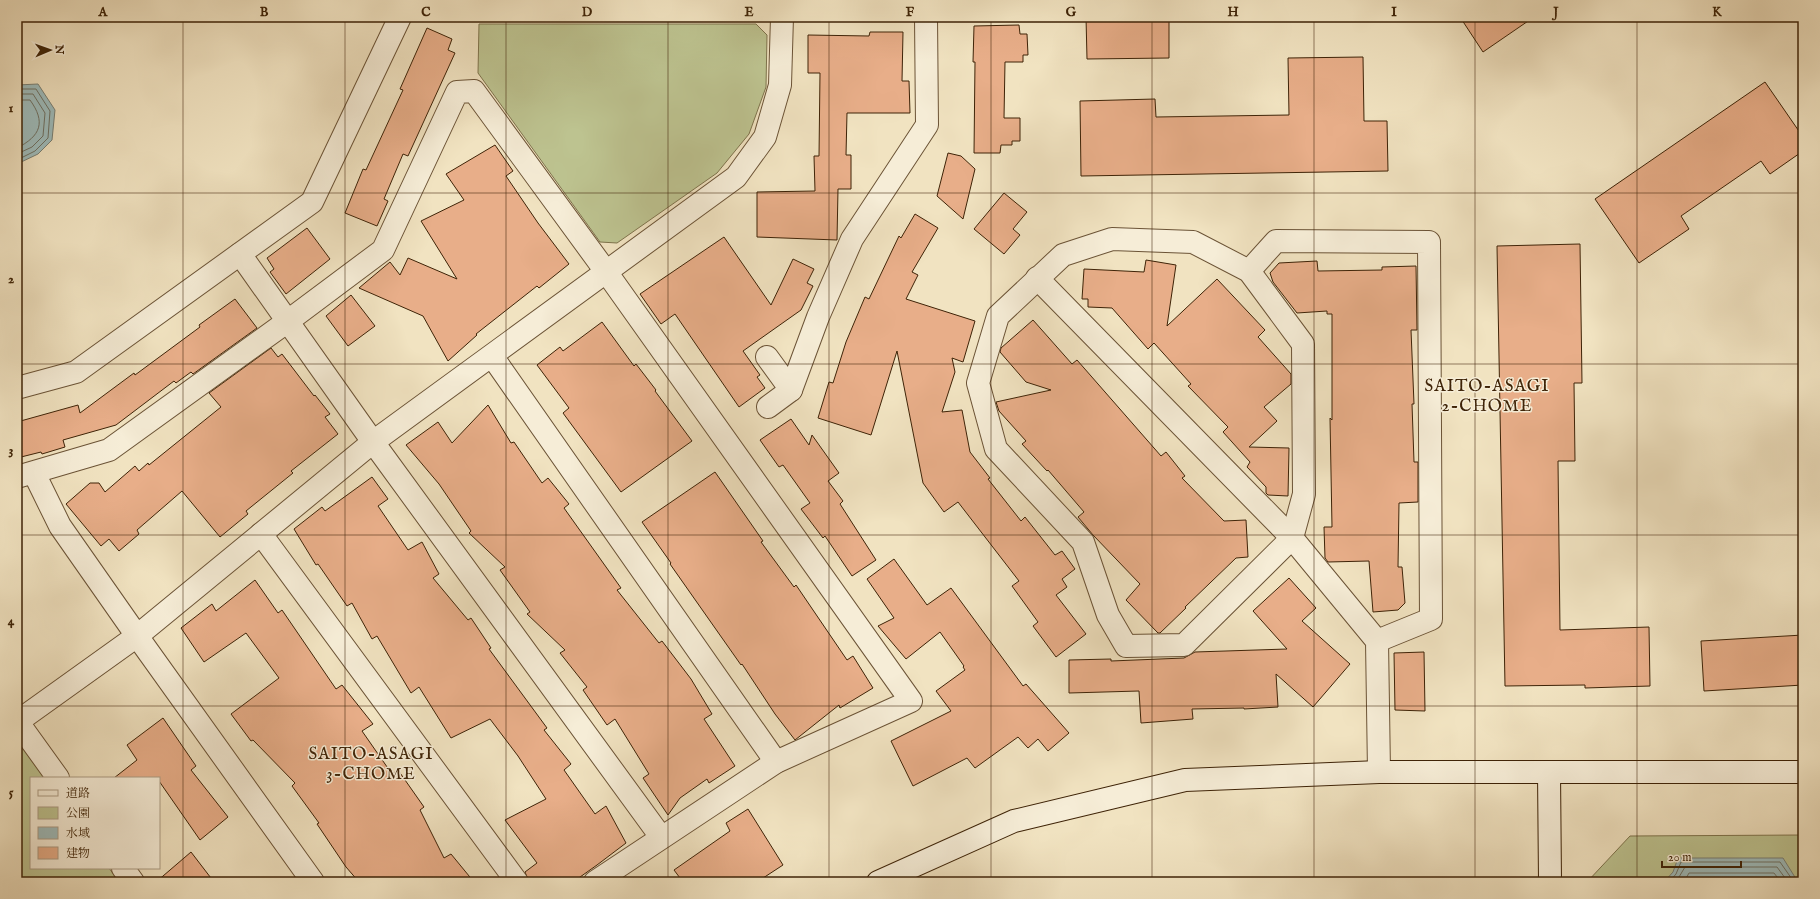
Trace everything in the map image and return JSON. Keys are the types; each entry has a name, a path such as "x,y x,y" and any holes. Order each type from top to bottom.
{"street":[{"path":"17,388 76,372 312,202 400,17"},
{"path":"57,777 17,722 137,636 373,442 736,178 765,137 780,85 782,17"},
{"path":"768,407 790,390 818,317 852,239 927,125 926,17"},
{"path":"313,882 137,636 26,475 109,450 288,322 383,250 457,92 474,90 607,273 911,701 776,762 595,882"},
{"path":"1112,239 1193,242 1249,271 1303,344 1304,494 1292,538 1184,645 1126,646 1108,615 1083,542 996,449 978,383 998,316 1063,254 1112,239"},
{"path":"1249,271 1276,240 1429,242 1431,619 1377,641"},
{"path":"240,254 373,442 661,837"},
{"path":"1037,278 1292,538 1377,641 1379,772"},
{"path":"492,356 776,762"},
{"path":"766,357 790,390"},
{"path":"261,534 517,882"},
{"path":"878,882 1014,821 1185,780 1379,772 1803,772"},
{"path":"1549,772 1550,882"},
{"path":"124,869 134,882"}],"green space":[{"path":"479,24 756,24 767,35 766,87 749,134 717,173 617,243 600,242 478,73"},
{"path":"17,748 24,749 44,777 30,777 30,869 110,869 119,882 17,882"},
{"path":"1803,835 1803,882 1587,882 1630,836"}],"water":[{"path":"38,84 55,110 52,140 38,154 17,164 17,85"},
{"path":"1678,858 1783,858 1798,882 1664,882 1673,872"}],"building":[{"path":"1086,17 1169,17 1169,58 1087,59"},
{"path":"1460,17 1534,17 1483,52"},
{"path":"1019,25 1020,34 1027,34 1028,55 1023,55 1023,62 1005,62 1004,118 1020,118 1020,141 1012,141 1012,145 1001,145 1000,153 974,153 974,26"},
{"path":"427,28 452,39 448,50 455,53 408,156 403,154 384,199 388,201 377,226 345,213 363,169 366,170 403,90 400,89"},
{"path":"870,32 903,32 902,81 909,81 910,113 847,113 846,155 851,155 851,189 838,189 837,240 757,237 757,192 815,191 814,156 819,156 820,73 808,73 808,35 869,36"},
{"path":"1363,57 1364,121 1387,121 1388,171 1081,176 1080,101 1155,99 1156,117 1289,115 1288,58"},
{"path":"1765,82 1803,137 1803,151 1770,174 1761,161 1681,216 1689,229 1639,263 1595,199"},
{"path":"495,145 513,171 506,176 538,223 569,264 539,288 537,286 476,334 477,335 448,361 423,316 359,288 390,262 400,275 408,258 457,279 421,221 464,200 446,174"},
{"path":"948,153 961,156 975,169 963,219 937,196"},
{"path":"1004,193 1027,212 1013,229 1020,235 1004,254 974,229"},
{"path":"915,214 938,228 912,272 918,275 906,299 975,321 963,362 952,358 955,372 942,412 962,410 970,452 990,478 988,479 1021,521 1025,517 1055,555 1062,551 1075,569 1062,579 1067,587 1056,595 1086,634 1056,657 1033,626 1038,622 1012,586 1019,581 958,502 944,512 923,483 897,351 871,435 818,418 829,382 833,383 846,342 865,297 869,299 899,236 901,238"},
{"path":"307,228 330,259 286,294 270,272 274,269 267,258"},
{"path":"724,237 771,305 793,259 814,269 807,283 813,286 801,310 743,351 760,375 757,377 765,388 739,407 675,314 661,324 640,294"},
{"path":"1580,244 1582,383 1574,383 1575,461 1558,461 1560,630 1649,627 1650,686 1585,688 1585,685 1505,686 1497,246"},
{"path":"1146,260 1176,265 1167,326 1217,279 1265,330 1258,337 1291,374 1291,384 1264,407 1277,421 1249,447 1289,448 1288,496 1268,495 1266,493 1266,487 1247,467 1250,462 1223,432 1228,427 1188,386 1191,384 1154,343 1148,349 1112,308 1088,307 1088,299 1082,299 1084,269 1144,272"},
{"path":"1317,261 1318,271 1382,270 1382,267 1416,266 1417,330 1411,330 1414,404 1412,404 1414,462 1418,462 1418,502 1399,503 1398,567 1402,567 1405,603 1398,610 1373,612 1369,561 1328,562 1325,558 1324,527 1332,527 1330,418 1332,420 1332,314 1327,314 1327,311 1297,313 1273,282 1270,273 1279,263"},
{"path":"351,295 375,326 348,346 326,316"},
{"path":"235,299 257,328 193,374 191,372 176,383 174,381 116,425 63,440 65,447 42,454 41,452 17,458 17,422 78,405 80,413 134,373 135,375"},
{"path":"1033,320 1072,364 1077,360 1161,456 1166,452 1185,476 1182,478 1224,521 1246,520 1248,557 1236,558 1160,633 1158,633 1126,600 1140,584 1093,535 1078,517 1084,512 1048,470 1047,471 1022,444 1026,441 999,411 996,402 1051,390 1026,382 1000,352 1001,348"},
{"path":"602,322 634,366 636,364 656,390 655,391 692,441 621,492 563,413 569,408 537,365 560,347 563,351"},
{"path":"271,348 278,357 282,354 314,396 315,395 330,414 325,417 338,434 291,471 293,473 246,511 248,514 220,537 182,491 137,530 139,534 119,551 109,539 101,546 66,504 90,483 99,483 105,492 135,466 139,471 148,463 149,465 221,407 209,393"},
{"path":"488,405 511,443 514,442 542,483 548,478 569,504 564,508 621,588 617,590 659,643 662,641 691,679 712,714 704,719 735,766 709,783 707,779 680,798 668,815 643,778 649,774 615,719 607,725 583,690 587,687 560,653 565,650 527,614 530,612 500,570 505,567 469,533 471,531 439,484 406,445 438,422 452,443"},
{"path":"791,419 809,445 812,435 839,473 828,481 843,501 840,504 876,560 852,576 825,536 823,538 801,509 810,503 783,465 779,467 760,440"},
{"path":"715,472 763,541 761,542 794,587 796,585 847,660 853,656 873,688 840,708 839,705 795,740 775,714 742,664 741,665 642,522"},
{"path":"372,477 388,499 378,506 408,550 422,542 439,574 433,578 468,620 471,618 491,648 489,649 547,728 544,730 571,764 564,770 595,814 606,806 626,843 573,882 529,882 525,872 537,863 505,820 546,799 518,756 490,719 451,738 419,687 411,693 377,636 372,639 352,603 347,606 318,564 316,565 294,529 322,507 325,511"},
{"path":"894,559 927,605 951,588 1023,686 1026,684 1069,733 1048,751 1038,739 1028,748 1018,737 975,768 967,758 913,786 891,741 951,711 936,691 965,670 963,667 964,666 940,632 906,659 878,626 894,618 867,579"},
{"path":"1289,578 1316,608 1302,621 1350,664 1313,707 1276,674 1278,707 1244,709 1192,709 1193,719 1141,723 1139,691 1069,693 1069,660 1111,659 1111,661 1184,658 1195,652 1287,649 1253,611"},
{"path":"255,580 278,613 282,610 336,689 342,685 373,724 362,731 392,774 398,770 424,807 420,810 444,858 451,854 474,882 359,882 346,867 317,824 319,823 292,786 295,783 253,740 251,741 231,714 279,678 246,633 204,662 181,628 212,604 216,611"},
{"path":"1803,635 1803,685 1704,691 1701,641"},
{"path":"1424,652 1425,711 1395,710 1394,653"},
{"path":"163,718 196,766 191,770 228,817 200,840 160,782 160,777 115,777 137,760 127,745"},
{"path":"748,809 783,865 757,882 683,882 674,870 730,831 726,823"},
{"path":"191,852 214,882 156,882"}],"district":[{"name":"SAITO-ASAGI 2-CHOME","path":"1487,395"},
{"name":"SAITO-ASAGI 3-CHOME","path":"371,763"}]}
